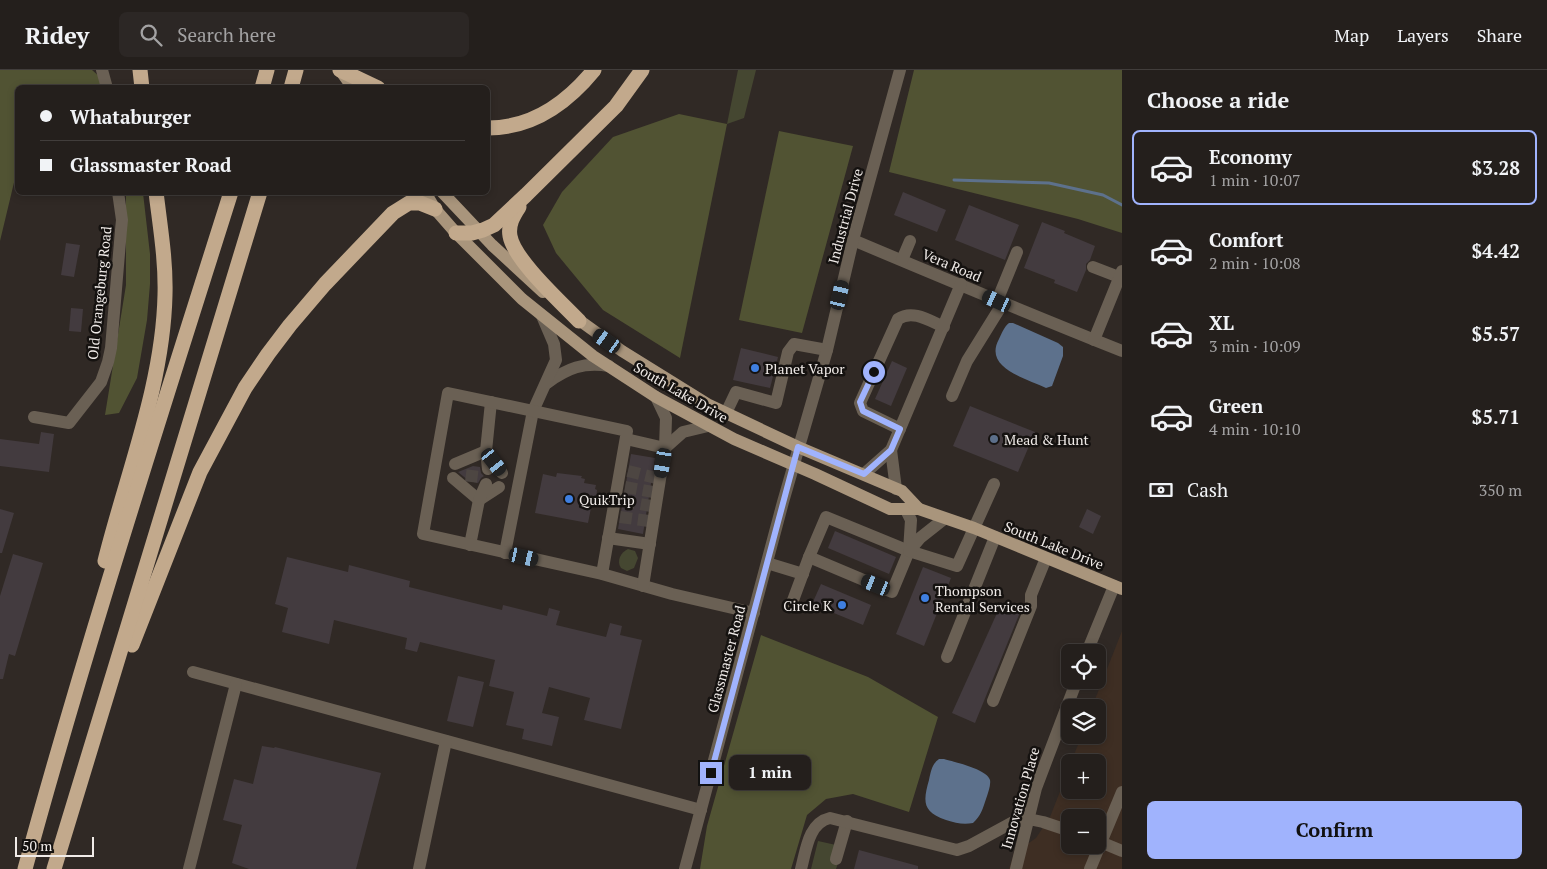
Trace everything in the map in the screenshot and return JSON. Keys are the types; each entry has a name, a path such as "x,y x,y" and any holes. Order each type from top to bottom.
{"highway":[{"path":"140,70 142,85"},
{"path":"263,85 267,70"},
{"path":"340,70 372,85"},
{"path":"490,128 510,126 540,116 572,94 594,70"},
{"path":"456,233 472,234 494,225 526,196 616,106 642,70"},
{"path":"25,869 158,361 165,295 162,241 156,195"},
{"path":"58,748 126,524 230,195"},
{"path":"54,869 259,195"},
{"path":"526,196 510,223 510,238 514,247 533,272 579,321"},
{"path":"92,748 192,490 245,388 290,325 325,284 393,213 409,203 420,203 434,209"}],"main road":[{"path":"340,70 351,85"},
{"name":"South Lake Drive","path":"427,195 434,209 456,233 522,299 593,356 656,397 708,426 765,453 796,456 864,474 902,491 919,509"},
{"name":"South Lake Drive","path":"445,195 479,232 530,281 579,321 673,384 726,413 796,456 890,509 919,509 974,528 1118,587"}],"street":[{"path":"102,70 106,85"},
{"name":"Industrial Drive","path":"796,456 827,350 853,240 898,70"},
{"name":"Old Orangeburg Road","path":"34,417 69,423 97,387 104,374 111,348 121,225 118,195"},
{"name":"Vera Road","path":"853,240 1122,351"},
{"path":"902,260 910,241"},
{"path":"952,396 967,361 1000,302 1017,252"},
{"path":"1093,267 1121,274 1094,340"},
{"path":"864,474 891,450 961,284"},
{"path":"900,429 863,411 860,402 898,319 904,315 915,315 944,327"},
{"path":"505,553 533,411 554,366 556,353 552,338 542,316"},
{"path":"726,413 736,392 776,403 788,352 794,344 827,350"},
{"path":"545,384 568,369 597,364 609,366"},
{"path":"602,574 608,538 616,516 624,470 627,431 448,393 423,534 602,574 754,613"},
{"path":"643,586 650,544 651,522 665,448 667,425 666,418 656,397"},
{"path":"488,469 486,451 491,402"},
{"path":"665,448 682,432 708,426"},
{"path":"626,439 665,448"},
{"path":"891,450 896,489"},
{"path":"455,464 486,451"},
{"path":"473,466 486,451"},
{"path":"486,451 502,473"},
{"name":"Glassmaster Road","path":"685,869 796,456"},
{"path":"453,478 480,500"},
{"path":"471,482 480,500"},
{"path":"792,603 826,517 909,551 957,566 994,484"},
{"path":"470,545 480,500 493,486"},
{"path":"906,510 911,520 909,551"},
{"path":"809,557 892,592 909,551 920,538 944,518"},
{"path":"947,657 995,537"},
{"path":"608,538 650,544"},
{"path":"993,701 1032,606 1031,595 1046,558"},
{"path":"767,563 802,574"},
{"path":"1092,644 1118,587"},
{"path":"193,672 701,810"},
{"path":"189,869 236,684"},
{"name":"Innovation Place","path":"1016,869 1028,818 1044,764 1073,689"},
{"path":"419,869 446,741"},
{"path":"1106,827 1122,792"},
{"path":"801,869 812,832 820,822 830,818 957,850 969,846 1015,821 1028,818 1061,828"},
{"path":"836,859 847,821"},
{"path":"1106,845 1122,851"},
{"path":"1090,869 1095,854"}],"shaded area":[{"path":"1122,631 1122,869 1009,869 1017,843 1029,843 1036,838 1050,817 1061,789 1061,799 1106,799 1106,754 1074,754 1078,744 1106,744 1106,699 1095,699 1099,689 1106,689 1106,672"}],"green space":[{"path":"0,70 92,70 109,85 15,85 15,178 0,241"},
{"path":"738,70 756,70 744,118 727,124"},
{"path":"914,70 1122,70 1122,233 1078,219 889,172"},
{"path":"679,114 727,124 680,358 603,310 556,253 543,225 562,192 613,137"},
{"path":"779,131 853,146 802,333 739,320"},
{"path":"126,195 143,195 150,254 150,284 147,320 137,378 119,413 105,415 126,285"},
{"path":"628,549 635,551 638,558 634,568 627,571 621,568 619,560 621,554"},
{"path":"761,635 868,677 938,717 909,812 853,794 826,799 807,815 791,869 700,869 707,826"},
{"path":"818,841 836,845 838,863 836,869 811,869"}],"water":[{"path":"1009,323 1013,323 1058,343 1063,347 1063,356 1052,386 1046,388 1018,376 1002,365 997,357 996,349 1002,332"},
{"path":"939,759 977,769 988,776 990,784 983,809 973,823 966,824 946,820 938,817 928,809 925,800 927,787 932,768"}],"building":[{"path":"903,192 946,210 937,232 894,215"},
{"path":"969,205 1019,225 1005,260 955,240"},
{"path":"1042,222 1095,246 1090,260 1086,264 1086,270 1077,292 1054,283 1055,280 1024,268"},
{"path":"66,243 80,245 74,277 61,275"},
{"path":"71,308 83,309 81,332 69,331"},
{"name":"Planet Vapor","path":"741,348 778,357 770,388 733,380"},
{"path":"892,361 907,368 891,406 875,399"},
{"name":"Mead & Hunt","path":"970,406 1035,432 1018,472 953,446"},
{"path":"41,432 54,434 49,472 0,466 0,439 39,444"},
{"path":"631,454 655,458 643,534 618,529"},
{"path":"473,466 480,467 481,473 484,476 478,483 469,481 458,472"},
{"path":"557,473 582,476 581,478 585,479 584,483 596,485 596,499 593,498 588,523 535,513 543,474 556,477"},
{"path":"0,509 14,513 2,553 0,553"},
{"path":"1087,509 1101,516 1093,534 1079,527"},
{"path":"835,531 896,557 889,574 828,548"},
{"path":"13,554 43,563 15,656 9,654 3,679 0,679 0,596"},
{"path":"287,557 348,572 349,565 410,581 409,587 502,610 503,605 547,616 549,608 560,611 556,625 606,637 610,623 622,626 620,635 642,640 621,729 584,720 590,698 549,687 542,713 559,717 552,746 522,739 524,729 506,725 514,692 489,686 495,660 420,642 417,652 405,649 407,638 334,620 329,644 282,632 288,608 275,604"},
{"path":"923,567 951,578 924,646 896,634"},
{"name":"Circle K","path":"821,584 871,605 863,625 812,604"},
{"path":"1002,602 1021,610 975,723 952,713"},
{"path":"458,676 484,682 473,727 447,721"},
{"path":"262,746 275,747 381,773 356,869 249,869 232,863 242,825 223,820 234,779 253,784"},
{"path":"859,850 918,866 918,869 854,869"}],"waterway":[{"path":"954,180 1049,183 1103,195 1122,205"}],"tunnel":[{"path":"471,482 473,466"},
{"path":"628,471 656,478"},
{"path":"625,487 653,492"},
{"path":"623,501 651,506"},
{"path":"620,517 649,521"}],"place":[{"name":"Planet Vapor","path":"755,368"},
{"name":"Mead & Hunt","path":"994,439"},
{"name":"QuikTrip","path":"569,499"},
{"name":"Thompson Rental Services","path":"925,598"},
{"name":"Circle K","path":"842,605"}],"route":[{"path":"711,773 798,447 864,474 891,450 900,429 866,413 860,407 860,402 874,372"}]}
